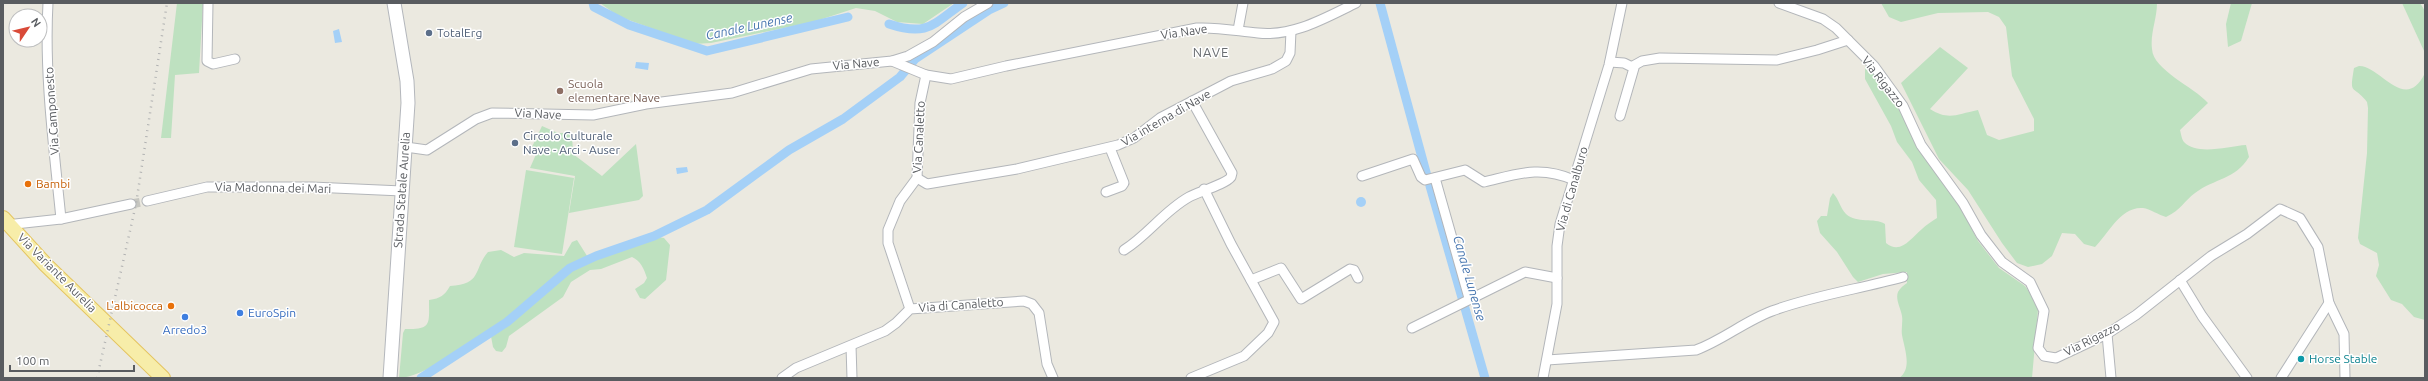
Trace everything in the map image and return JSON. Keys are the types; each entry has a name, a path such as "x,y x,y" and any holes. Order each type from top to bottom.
{"main road":[{"name":"Strada Statale Aurelia","path":"390,378 406,147 407,81 394,3"},
{"name":"Via Variante Aurelia","path":"5,222 46,265 163,378"}],"street":[{"name":"Via Camponesto","path":"48,3 47,26 53,143 61,219"},
{"path":"208,3 208,61 213,64 235,59"},
{"path":"896,64 933,42 964,17 988,3"},
{"path":"1238,30 1242,3"},
{"name":"Via Nave","path":"406,147 427,150 476,119 492,113 593,115 646,104 732,93 811,69 896,64 926,75 951,80 1006,66 1197,28 1217,27 1258,34 1291,31 1313,24 1356,3"},
{"name":"Via di Canalburo","path":"1543,378 1557,304 1557,246 1560,224 1610,62 1622,3"},
{"name":"Via Rigazzo","path":"1779,3 1823,19 1836,28 1874,66 1903,106 1921,145 1963,203 1981,235 2002,262 2030,282 2044,311 2038,348 2044,356 2056,358 2107,334 2136,315 2225,246 2247,234 2280,209 2300,218 2318,247 2328,303 2344,334 2345,378"},
{"name":"Via interna di Nave","path":"917,178 927,184 1017,169 1110,148 1134,138 1160,118 1231,81 1272,69 1286,61 1290,53 1291,31"},
{"path":"1610,62 1633,66 1642,61 1660,58 1778,60 1848,40"},
{"path":"1620,116 1634,71 1633,66"},
{"name":"Via Canaletto","path":"910,309 888,243 888,230 900,201 917,178 920,102 926,75"},
{"path":"1124,250 1138,241 1169,211 1204,189 1230,180 1232,174 1192,101"},
{"path":"1106,192 1122,186 1124,183 1110,148"},
{"path":"1362,176 1413,159 1422,180 1465,170 1484,182 1524,173 1556,172 1574,180"},
{"path":"1435,178 1469,298"},
{"name":"Via Madonna dei Mari","path":"146,201 207,187 312,187 402,191"},
{"path":"1191,378 1244,356 1271,329 1273,319 1204,189"},
{"path":"5,222 61,219 131,204"},
{"path":"1251,280 1281,268 1301,299 1350,268 1354,270 1358,278"},
{"path":"1412,328 1469,298 1525,272 1557,278"},
{"path":"1547,360 1696,350 1713,344 1749,322 1772,311 1808,299 1857,290 1903,277"},
{"path":"2180,280 2202,316 2247,378"},
{"name":"Via di Canaletto","path":"782,378 796,368 885,331 896,323 910,309 1024,301 1032,304 1039,313 1047,364 1053,378"},
{"path":"2281,378 2328,303"},
{"path":"2107,334 2111,378"},
{"path":"851,346 852,378"}],"green space":[{"path":"177,3 203,3 199,73 175,75 171,138 161,138"},
{"path":"600,3 954,3 923,24 897,22 875,11 856,8 813,22 711,43 694,44 618,16"},
{"path":"1881,3 2157,3 2152,37 2154,57 2166,71 2208,103 2180,130 2183,141 2197,149 2214,149 2246,145 2249,157 2243,165 2231,175 2202,188 2166,217 2143,208 2128,211 2116,222 2095,247 2084,244 2075,234 2062,233 2052,256 2042,264 2028,267 2017,263 2002,243 1968,190 1939,159 1901,83 1940,47 1968,68 1930,109 1948,116 1978,110 1987,135 1999,140 2034,131 2034,119 2012,76 2006,27 1999,17 1988,12 1938,13 1901,22 1889,17"},
{"path":"2231,3 2252,3 2241,41 2228,47 2226,24"},
{"path":"2402,3 2420,3 2425,11 2425,53"},
{"path":"1865,66 1872,70 1888,91 1899,109 1916,145 1961,208 1978,241 1999,268 2025,286 2033,297 2038,310 2032,378 1899,378 1906,369 1907,364 1902,333 1902,316 1897,295 1900,289 1907,283 1907,272 1883,274 1858,282 1853,277 1837,252 1820,233 1817,221 1821,216 1827,216 1830,198 1833,193 1844,212 1850,217 1885,224 1886,243 1891,246 1896,247 1906,244 1925,226 1937,218 1936,200 1919,180 1912,162 1897,142 1891,126 1865,79"},
{"path":"2359,66 2375,72 2401,89 2409,89 2417,84 2425,73 2425,320 2414,317 2402,304 2391,300 2376,276 2379,265 2377,253 2360,244 2358,238 2367,153 2368,108 2367,102 2352,87 2354,68"},
{"path":"542,126 558,133 572,133 573,154 602,176 636,144 643,196 639,200 569,213 575,176 530,168 537,152 531,149"},
{"path":"526,170 574,178 562,254 514,247"},
{"path":"658,237 664,238 670,245 666,280 645,299 640,298 635,289 644,283 647,278 640,263 632,257 601,269 590,270 571,282 563,297 509,336 506,347 502,352 496,351 493,347 490,331 432,367 409,377 399,378 403,333 405,329 424,327 429,320 429,300 442,296 450,286 460,285 473,279 483,258 488,252 501,250 514,257 524,253 564,256 572,242 577,240 589,259 592,260"}],"water":[{"path":"339,29 342,42 335,43 333,31"},
{"path":"636,62 649,63 648,70 635,68"},
{"path":"687,167 688,172 677,174 676,168"},
{"path":"1361,197 1366,202 1361,207 1356,202"}],"waterway":[{"name":"Canale Lunense","path":"593,3 594,7 629,25 707,51 848,17"},
{"name":"Canale Lunense","path":"889,24 902,28 922,29 937,22 963,3"},
{"path":"421,378 507,322 570,268 596,256 654,236 707,210 789,150 843,119 900,77 915,59 989,10 1004,3"},
{"name":"Canale Lunense","path":"1380,3 1427,176"},
{"name":"Canale Lunense","path":"1430,186 1485,378"}],"tunnel":[{"path":"131,204 147,201"}],"railway":[{"path":"97,378 136,204 167,3"}],"place":[{"name":"TotalErg","path":"429,33"},
{"name":"Scuola elementare Nave","path":"560,91"},
{"name":"Circolo Culturale Nave - Arci - Auser","path":"515,143"},
{"name":"Bambi","path":"28,184"},
{"name":"L'albicocca","path":"171,306"},
{"name":"EuroSpin","path":"240,313"},
{"name":"Arredo3","path":"185,317"},
{"name":"Horse Stable","path":"2301,359"}],"district":[{"name":"NAVE","path":"1211,52"}]}
